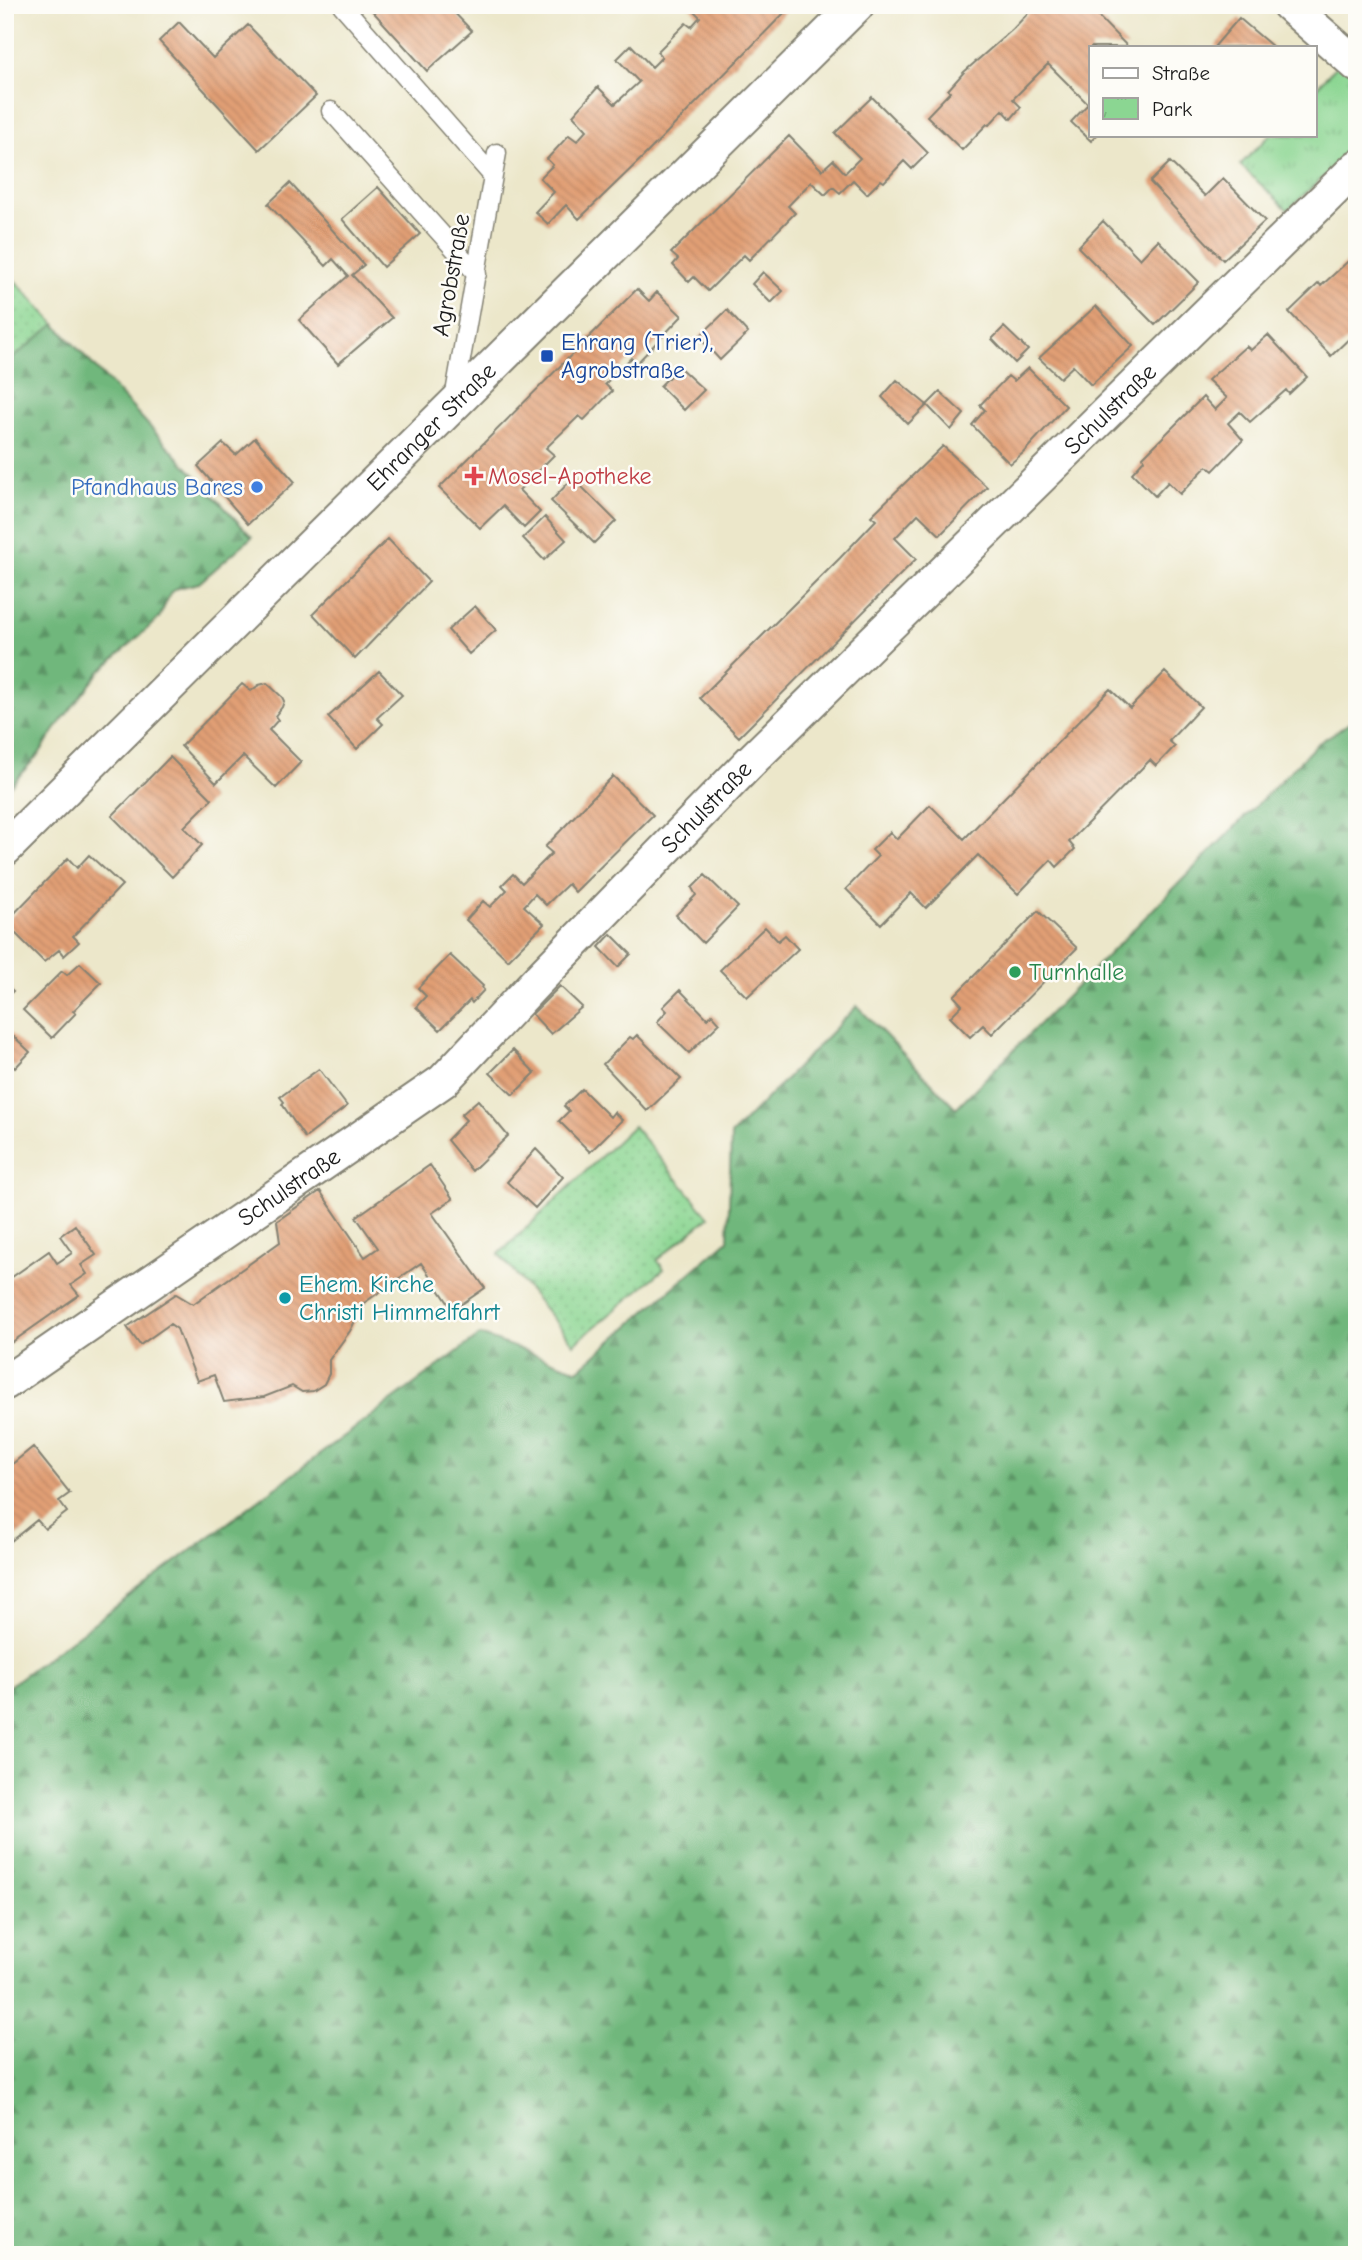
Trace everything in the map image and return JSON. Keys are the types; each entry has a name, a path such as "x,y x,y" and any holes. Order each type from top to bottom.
{"street":[{"name":"Ehranger Straße","path":"5,849 857,5"},
{"path":"1290,5 1357,65"},
{"name":"Schulstraße","path":"5,1383 443,1081 754,758 1357,167"}],"lane":[{"path":"342,5 493,176"},
{"path":"331,111 477,274"},
{"name":"Agrobstraße","path":"453,405 497,153"}],"green space":[{"path":"1342,60 1357,76 1357,146 1288,210 1240,165 1269,136 1316,136 1316,88"},
{"path":"5,270 55,324 5,364"},
{"path":"55,324 252,537 199,583 171,592 159,618 100,672 39,754 5,792 5,364"},
{"path":"1357,718 1357,2255 5,2255 5,1689 480,1335 578,1370 728,1240 731,1135 857,1006 956,1108 1317,744"},
{"path":"633,1126 709,1217 657,1260 664,1269 574,1344 499,1254"}],"building":[{"path":"367,5 447,5 472,31 427,71"},
{"path":"688,5 792,5 579,219 566,205 548,224 535,212 554,192 540,178 553,165 547,159 569,135 577,141 587,130 573,115 598,87 615,104 639,82 617,59 631,45 652,67 662,57 657,52 686,23 691,27 700,17"},
{"path":"1025,5 1087,5 1127,46 1089,46 1089,136 1096,136 1091,141 1071,122 1088,104 1048,64 1013,99 1021,107 1011,119 1003,110 962,150 927,116 950,92 948,90 964,72 1031,10"},
{"path":"1239,18 1272,46 1215,46"},
{"path":"179,22 213,58 248,25 316,96 259,150 159,41"},
{"path":"872,97 928,153 912,169 904,161 884,182 881,180 867,194 853,180 840,193 833,187 825,195 811,182 788,206 795,213 749,260 744,255 708,291 694,277 689,282 673,265 678,259 671,253 789,136 822,170 833,160 845,173 860,158 835,133"},
{"path":"1170,162 1205,196 1223,178 1265,221 1223,260 1150,182"},
{"path":"290,183 364,265 352,275 392,318 338,364 299,320 348,276 333,259 326,266 268,204"},
{"path":"378,187 420,234 383,267 342,219"},
{"path":"1103,221 1140,259 1158,240 1199,282 1155,325 1078,247"},
{"path":"1357,253 1357,331 1331,356 1289,312 1319,283 1321,286"},
{"path":"763,272 783,291 771,303 752,284"},
{"path":"637,289 649,301 657,292 682,316 636,364 631,358 605,384 612,391 584,420 579,416 546,448 554,455 519,490 540,512 524,528 503,506 480,528 439,488"},
{"path":"1096,306 1133,346 1091,385 1073,366 1060,378 1039,358"},
{"path":"727,310 748,333 720,360 699,337"},
{"path":"1004,327 1028,350 1015,363 992,339"},
{"path":"1268,335 1307,377 1289,394 1286,390 1250,422 1240,412 1228,423 1243,440 1213,471 1207,466 1180,494 1168,482 1155,496 1132,473 1144,460 1143,457 1203,397 1215,410 1227,398 1208,380 1246,346 1251,350"},
{"path":"679,367 704,390 684,410 660,386"},
{"path":"1028,368 1066,406 1010,464 972,425 985,410 980,405 1008,376 1014,381"},
{"path":"897,380 927,405 908,424 882,397"},
{"path":"940,392 964,414 951,430 927,405"},
{"path":"255,438 295,482 248,524 198,466 223,443 236,455"},
{"path":"943,446 987,487 940,535 918,514 895,538 916,559 739,737 700,698 840,558 876,520 871,516"},
{"path":"573,478 616,521 594,543 551,501"},
{"path":"545,517 566,540 544,560 523,538"},
{"path":"388,539 429,582 355,659 313,614"},
{"path":"475,606 496,630 469,654 448,630"},
{"path":"379,671 402,695 377,718 383,724 357,749 328,717"},
{"path":"1165,672 1201,707 1169,741 1175,746 1156,766 1150,760 1069,842 1075,849 1057,867 1051,860 1018,894 978,855 926,908 911,893 881,924 846,889 878,856 872,850 890,832 897,839 930,805 964,839 1110,689 1130,708"},
{"path":"267,683 284,701 275,716 278,720 269,730 301,762 276,788 243,756 216,783 181,746 242,684 251,691"},
{"path":"170,757 212,799 184,827 202,845 172,877 112,816"},
{"path":"613,776 653,815 575,892 568,884 546,905 535,894 524,906 544,924 508,960 466,920 483,901 490,907 507,890 502,885 513,874 522,883 552,853 545,847"},
{"path":"89,855 122,885 73,936 79,942 64,956 59,950 44,962 5,923 68,858 77,868"},
{"path":"705,875 738,907 703,943 676,915 696,895 692,888"},
{"name":"Turnhalle","path":"1038,911 1077,948 992,1034 983,1025 970,1037 950,1017 962,1005 954,996"},
{"path":"765,927 778,941 785,935 798,949 747,997 720,970"},
{"path":"611,934 631,954 618,967 599,947"},
{"path":"450,955 484,990 440,1030 416,1007 426,996 418,988"},
{"path":"80,963 101,983 73,1011 76,1013 52,1038 23,1010 62,971 67,975"},
{"path":"5,983 13,991 5,999"},
{"path":"560,986 582,1007 551,1034 532,1014"},
{"path":"680,990 708,1019 712,1014 720,1023 689,1053 657,1022 667,1011 663,1007"},
{"path":"8,1031 30,1052 15,1068 5,1059 5,1034"},
{"path":"637,1035 681,1079 647,1111 603,1064 630,1037 633,1039"},
{"path":"513,1050 535,1073 513,1095 490,1073"},
{"path":"319,1069 347,1106 305,1138 280,1097"},
{"path":"582,1089 610,1117 614,1112 622,1120 590,1152 559,1121 569,1111 564,1106"},
{"path":"478,1100 508,1136 472,1171 447,1140 466,1120 461,1115"},
{"path":"536,1149 563,1177 535,1208 507,1182"},
{"name":"Ehem. Kirche Christi Himmelfahrt","path":"430,1165 453,1199 432,1213 485,1288 453,1310 421,1263 364,1303 350,1331 329,1360 329,1374 324,1384 313,1391 302,1392 292,1386 264,1397 224,1402 214,1375 197,1381 177,1329 170,1324 140,1345 127,1327 176,1294 193,1304 280,1242 277,1221 320,1191 365,1257 378,1248 356,1217"},
{"path":"75,1225 96,1255 81,1265 87,1274 71,1285 79,1295 5,1347 5,1282 49,1251 57,1263 72,1253 60,1236"},
{"path":"33,1447 70,1493 59,1501 67,1512 45,1529 37,1520 11,1541 5,1534 5,1470"}],"place":[{"name":"Ehrang (Trier), Agrobstraße","path":"547,356"},
{"name":"Mosel-Apotheke","path":"474,476"},
{"name":"Pfandhaus Bares","path":"257,487"},
{"name":"Turnhalle","path":"1015,972"},
{"name":"Ehem. Kirche Christi Himmelfahrt","path":"285,1298"}]}
